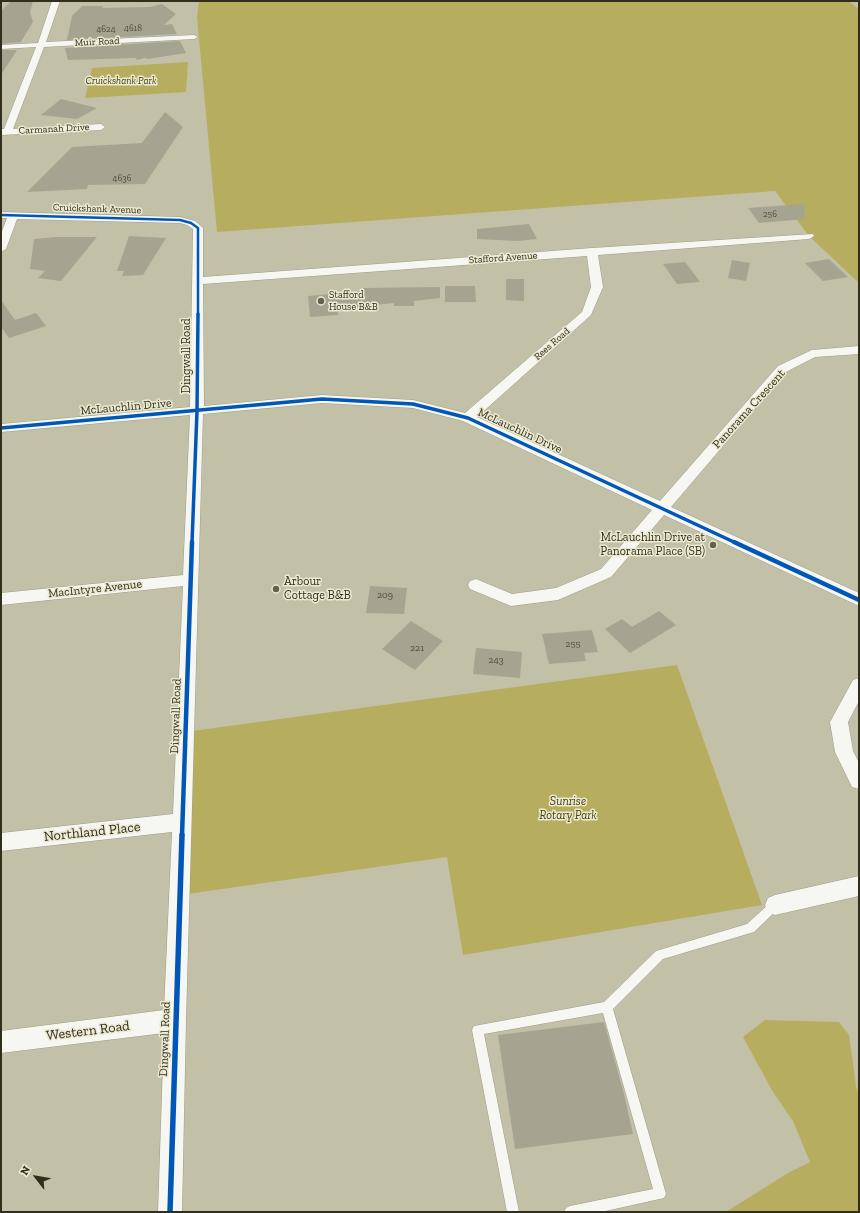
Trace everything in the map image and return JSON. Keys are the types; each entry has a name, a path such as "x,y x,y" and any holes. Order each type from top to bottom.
{"street":[{"name":"Carmanah Drive","path":"56,1 41,45 4,132 101,127"},
{"name":"Muir Road","path":"1,47 194,37"},
{"name":"Cruickshank Avenue","path":"1,215 180,220 192,223"},
{"path":"1,249 13,215"},
{"name":"Dingwall Road","path":"170,1212 175,1020 197,411 198,228 192,223"},
{"name":"Stafford Avenue","path":"197,281 809,236"},
{"name":"Rees Road","path":"468,418 588,313 597,287 592,251"},
{"name":"Panorama Crescent","path":"476,585 511,600 558,594 606,572 782,369 812,354 859,350"},
{"name":"McLauchlin Drive","path":"1,428 322,399 413,404 468,418 859,600"},
{"name":"MacIntyre Avenue","path":"1,599 190,580"},
{"path":"859,685 839,722 844,752 859,781"},
{"name":"Northland Place","path":"1,842 182,822"},
{"path":"775,905 859,886"},
{"name":"Western Road","path":"1,1042 175,1020"}],"lane":[{"path":"513,1212 478,1030 607,1007 660,955 750,928 775,905"},
{"path":"570,1212 660,1194 607,1007"}],"green space":[{"path":"199,1 848,1 859,9 859,283 809,236 775,191 217,232 197,17"},
{"name":"Cruickshank Park","path":"188,62 186,92 85,98 92,68"},
{"name":"Sunrise Rotary Park","path":"677,665 762,905 463,955 447,857 180,895 185,732"},
{"path":"765,1020 839,1022 849,1035 856,1086 859,1095 859,1212 726,1212 788,1173 810,1162 793,1121 773,1092 743,1037"}],"building":[{"path":"11,1 33,1 30,12 33,22 21,42 1,44 1,11"},
{"path":"162,4 176,14 164,25 172,24 177,34 67,40 72,16 82,6 104,6 102,8 150,7"},
{"path":"180,41 186,53 137,60 136,58 68,60 65,48"},
{"path":"1,50 17,50 1,75"},
{"path":"61,99 97,108 77,119 41,115"},
{"path":"165,112 183,127 145,184 88,185 87,189 27,192 72,147 142,143"},
{"path":"804,204 805,219 759,223 748,208"},
{"path":"529,224 537,239 518,241 477,239 477,229"},
{"path":"129,236 166,238 143,275 122,276 124,271 117,271"},
{"path":"56,237 97,237 61,281 38,278 45,271 30,269 34,239"},
{"path":"829,259 848,277 823,281 805,263"},
{"path":"732,260 750,263 746,281 728,278"},
{"path":"685,262 700,282 677,284 663,264"},
{"path":"506,279 524,279 524,301 506,300"},
{"path":"445,286 475,286 476,302 445,302"},
{"path":"440,287 440,298 414,301 414,306 394,306 394,303 338,309 338,315 310,317 308,296 364,291 363,288"},
{"path":"1,300 15,320 36,313 46,326 9,338 1,327"},
{"path":"370,586 407,588 404,614 366,613"},
{"path":"659,611 676,625 630,653 605,629 622,619 632,627"},
{"path":"411,621 443,641 415,670 382,649"},
{"path":"592,630 598,652 584,653 586,661 549,664 542,634"},
{"path":"476,648 522,652 520,678 473,674"},
{"path":"604,1022 623,1090 633,1134 515,1149 498,1035"}],"cycle path":[{"path":"1,215 180,220 191,223 198,228 197,411 175,1020 170,1212"},
{"path":"1,428 322,399 413,404 468,418 859,600"}],"place":[{"name":"Stafford House B&B","path":"321,301"},
{"name":"McLauchlin Drive at Panorama Place (SB)","path":"713,545"},
{"name":"Arbour Cottage B&B","path":"276,589"}]}
